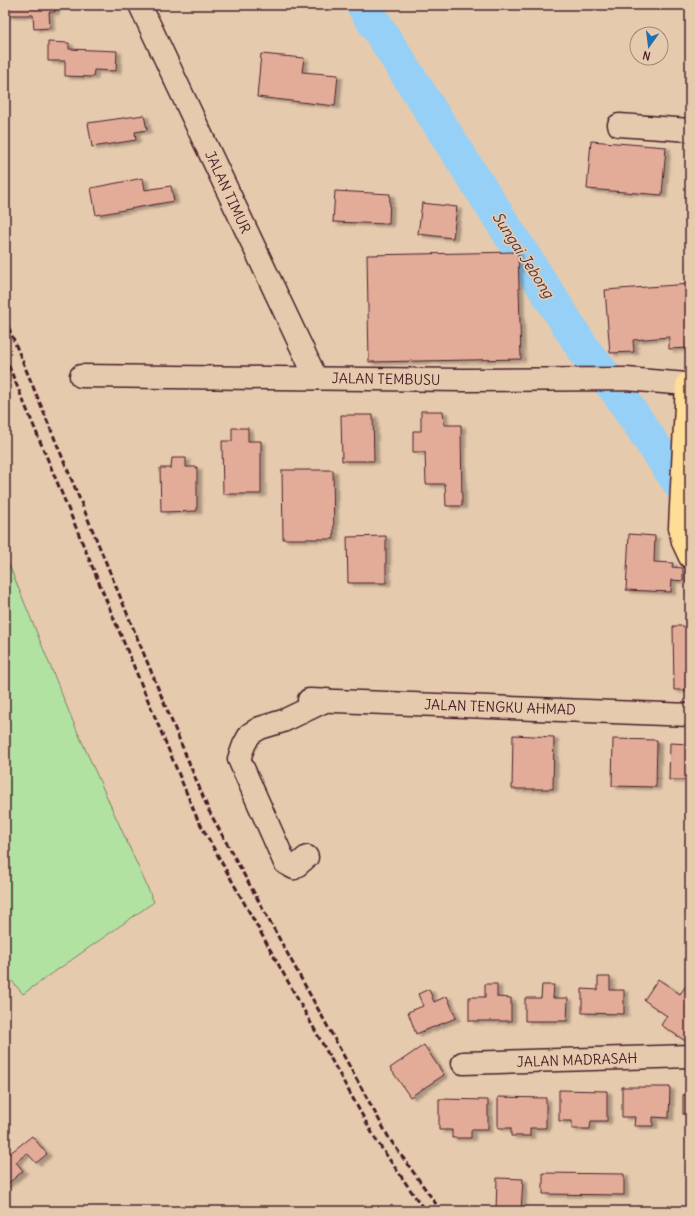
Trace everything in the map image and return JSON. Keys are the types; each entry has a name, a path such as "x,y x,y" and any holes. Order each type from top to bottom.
{"main road":[{"path":"688,384 680,528 683,542 690,557"}],"street":[{"name":"JALAN TIMUR","path":"140,5 316,378"},
{"path":"618,125 690,130"},
{"name":"JALAN TEMBUSU","path":"81,376 463,380 626,379 688,384"},
{"name":"JALAN TENGKU AHMAD","path":"307,857 294,868 285,863 239,758 250,734 260,728 283,721 318,700 690,715"},
{"name":"JALAN MADRASAH","path":"463,1063 690,1056"}],"green space":[{"path":"5,555 74,724 154,902 23,994 5,973"}],"building":[{"path":"5,5 55,5 55,12 49,12 50,28 34,29 33,15 5,15"},
{"path":"48,42 69,43 69,49 117,51 116,71 94,70 93,77 65,76 65,61 48,61"},
{"path":"261,54 304,58 302,72 338,75 335,106 257,97"},
{"path":"144,115 147,130 135,132 136,140 92,147 88,123"},
{"path":"591,141 666,147 662,195 587,189"},
{"path":"143,178 145,190 171,186 174,201 96,215 91,188"},
{"path":"335,191 390,194 389,224 333,222"},
{"path":"422,203 457,207 453,238 418,234"},
{"path":"518,252 521,359 369,362 367,255"},
{"path":"690,284 690,348 669,349 669,337 633,340 634,352 610,353 605,290"},
{"path":"421,411 443,411 444,425 461,425 462,506 446,506 445,484 426,484 425,452 413,452 413,431 421,431"},
{"path":"341,415 373,415 374,461 342,461"},
{"path":"232,428 248,428 248,441 261,441 261,494 223,494 222,441 232,441"},
{"path":"172,458 186,458 186,467 197,467 197,511 161,512 160,468 171,468"},
{"path":"282,470 333,470 334,539 283,539"},
{"path":"629,534 655,536 654,562 673,563 672,567 683,568 683,581 672,580 671,592 626,590"},
{"path":"386,536 386,583 348,583 347,537"},
{"path":"673,626 690,626 690,690 674,690"},
{"path":"513,735 554,737 553,789 512,789"},
{"path":"613,739 657,740 656,787 612,786"},
{"path":"670,743 690,744 690,780 669,780"},
{"path":"598,977 610,977 610,990 624,990 624,1014 582,1013 582,989 598,990"},
{"path":"658,979 680,994 690,980 690,1038 687,1042 661,1025 667,1016 644,1000"},
{"path":"485,984 497,984 497,997 511,998 511,1021 469,1021 469,997 485,997"},
{"path":"542,985 554,985 553,998 568,998 567,1021 525,1021 525,998 541,998"},
{"path":"429,989 434,1002 447,996 456,1018 416,1034 408,1012 423,1006 418,994"},
{"path":"424,1045 444,1075 410,1097 390,1068"},
{"path":"622,1087 670,1087 669,1118 653,1117 653,1126 634,1126 635,1117 622,1117"},
{"path":"559,1090 607,1091 607,1121 591,1121 590,1129 572,1129 572,1121 559,1121"},
{"path":"683,1095 690,1095 690,1114 683,1114"},
{"path":"498,1097 546,1098 546,1128 530,1128 530,1136 511,1136 511,1128 498,1128"},
{"path":"439,1099 488,1100 488,1130 471,1130 471,1138 452,1138 452,1130 439,1130"},
{"path":"32,1136 47,1154 36,1163 27,1153 16,1162 23,1171 5,1186 5,1149 9,1154"},
{"path":"543,1173 624,1174 624,1195 543,1194"},
{"path":"497,1178 523,1179 521,1211 496,1211"}],"waterway":[{"name":"Sungai Jebong","path":"363,5 586,353 617,391 690,499"}],"railway":[{"path":"5,319 209,811 389,1138 441,1211"},
{"path":"5,357 197,818 376,1140 425,1211"}]}
